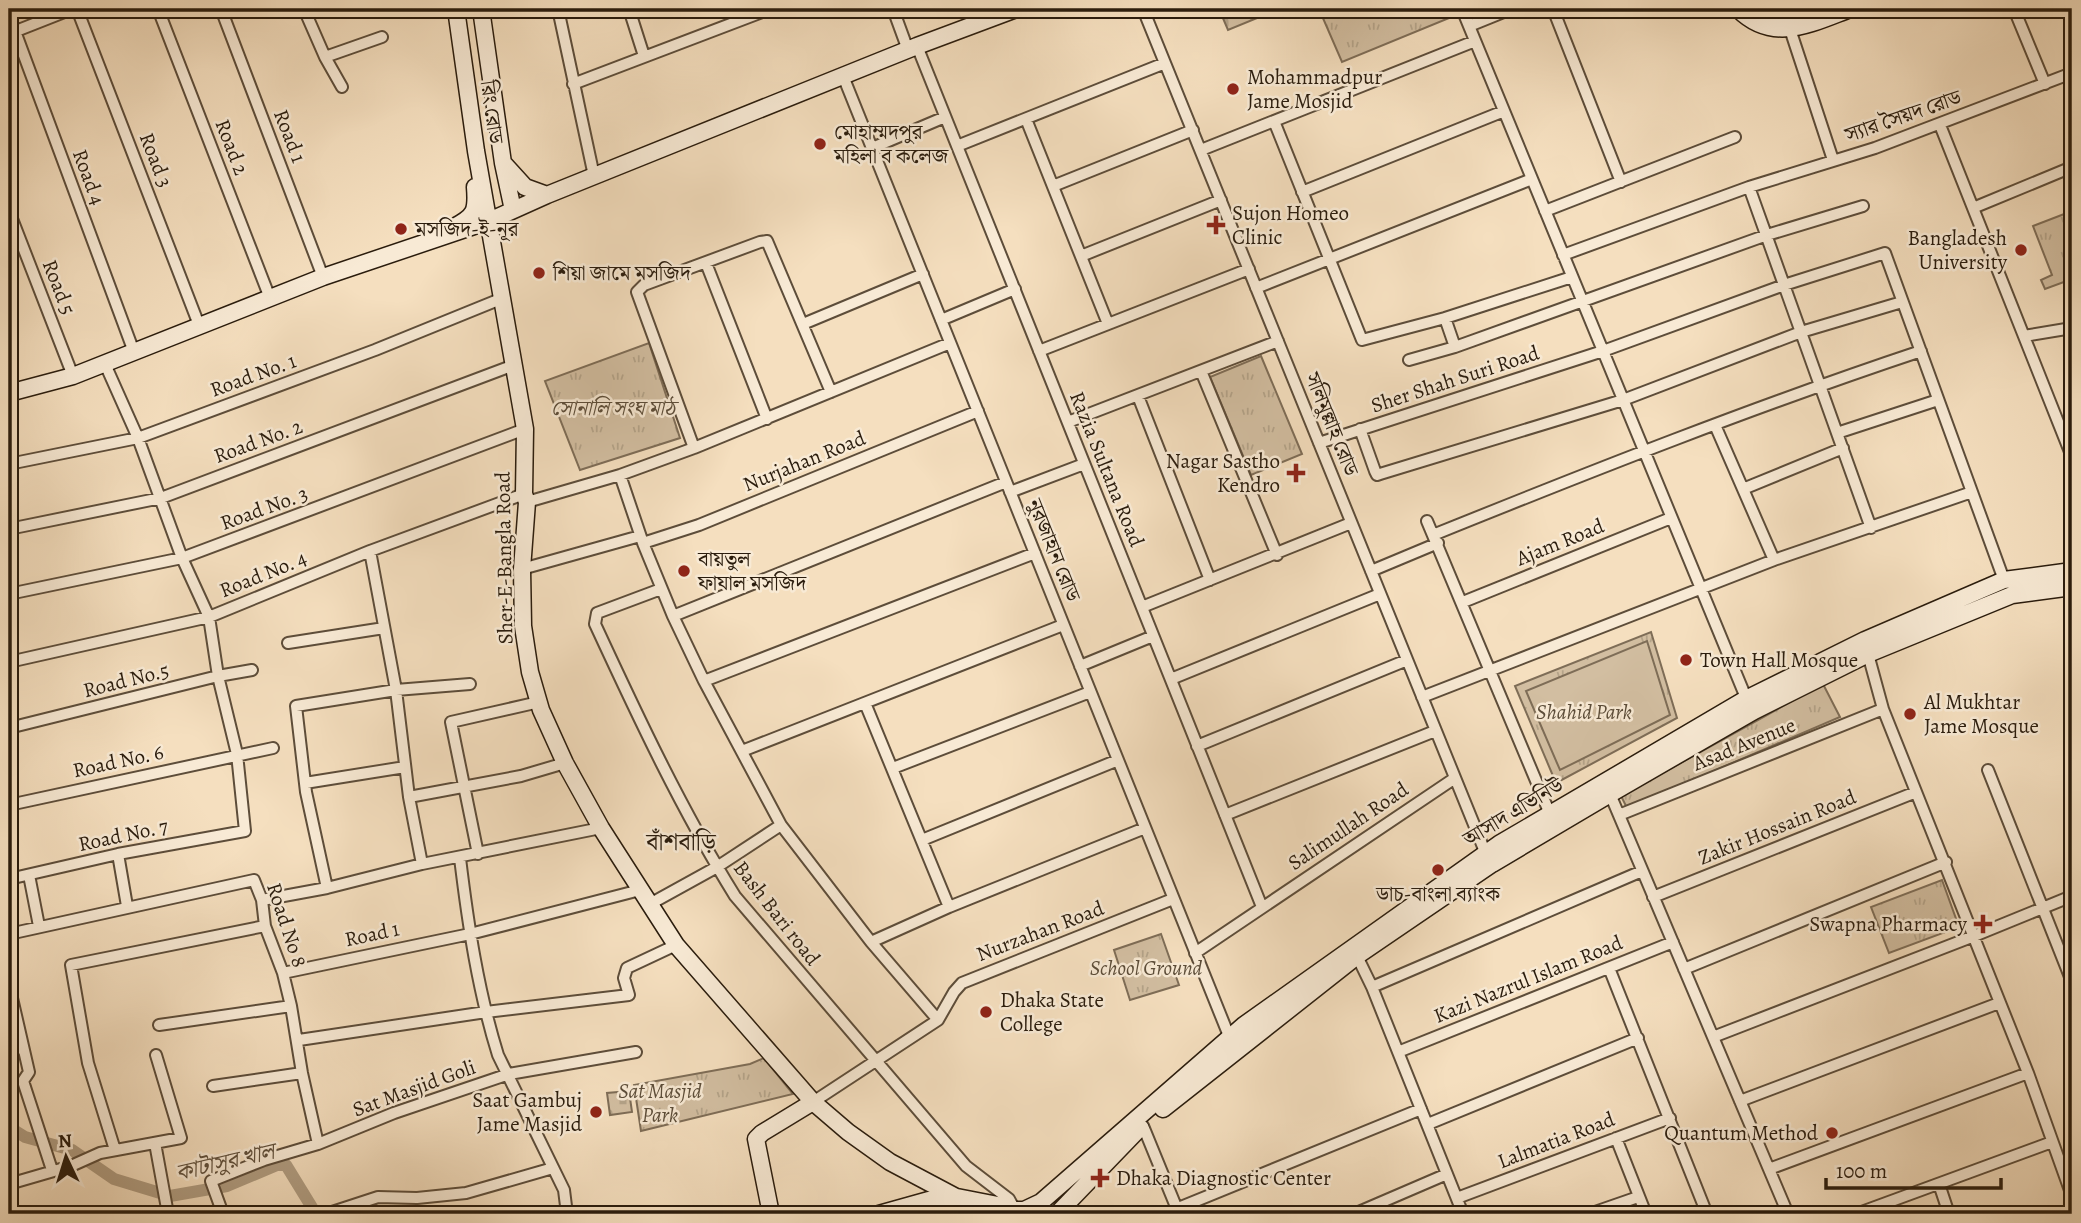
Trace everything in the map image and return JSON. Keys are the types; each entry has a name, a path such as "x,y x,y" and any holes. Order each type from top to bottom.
{"main road":[{"path":"9,393 74,376 323,277 489,221 547,195 912,48 980,15 1016,9"},
{"path":"1738,9 1758,25 1806,26 1850,9"},
{"path":"1755,9 1788,24 1823,9"},
{"path":"456,12 482,11"},
{"name":"রিং রোড","path":"482,11 503,163 513,211"},
{"name":"রিং রোড","path":"456,12 489,221"},
{"path":"418,246 469,220 476,197 474,174 478,161"},
{"path":"503,163 525,187 547,195"},
{"name":"Sher-E-Bangla Road","path":"489,221 524,429 522,569 526,654 539,702 565,763 601,828 676,945 813,1102 848,1132 890,1162 957,1197"},
{"name":"আসাদ এভিনিউ","path":"1020,1212 1041,1202 1232,1044 1354,952 1549,814 1864,640 2004,580 2072,571"},
{"name":"আসাদ এভিনিউ","path":"1488,858 1610,794 1749,705 2012,595 2072,587"},
{"name":"আসাদ এভিনিউ","path":"1058,1213 1143,1126 1232,1044"},
{"path":"771,1214 756,1139 813,1102"},
{"path":"879,1214 929,1200 957,1197 1020,1212"},
{"path":"1041,1202 1058,1213"},
{"path":"945,1214 972,1214"}],"street":[{"path":"12,33 72,9"},
{"name":"Road 3","path":"77,9 199,325"},
{"name":"Road 2","path":"158,9 268,293 268,300"},
{"name":"Road 1","path":"221,9 323,277"},
{"path":"303,9 324,57 342,87"},
{"path":"558,9 594,176"},
{"path":"629,9 644,56"},
{"path":"573,84 770,9"},
{"name":"Razia Sultana Road","path":"893,9 946,117 1262,907"},
{"name":"সলিমুল্লাহ রোড","path":"1143,9 1488,858"},
{"path":"1462,9 1749,705"},
{"path":"1469,26 1511,9"},
{"path":"1553,9 1621,182"},
{"path":"2014,9 2045,84"},
{"name":"Road 4","path":"9,15 12,33 134,352"},
{"name":"স্যার সৈয়দ রোড","path":"1788,24 1833,160 1940,125 2072,73"},
{"path":"324,57 382,37"},
{"path":"1200,150 1475,41"},
{"path":"957,146 1165,63"},
{"name":"নুরজাহান রোড","path":"843,76 1232,1044"},
{"path":"1302,192 1504,111"},
{"path":"872,148 946,117"},
{"path":"1026,118 1108,324"},
{"path":"1274,121 1362,340 1445,318 1572,277"},
{"path":"1940,125 2072,457"},
{"path":"1053,186 1193,131"},
{"path":"1545,211 1735,137"},
{"path":"1563,255 1749,187 1833,160"},
{"path":"1973,208 2072,167"},
{"path":"1256,288 1532,178"},
{"path":"1749,187 1871,528"},
{"path":"1081,256 1221,200"},
{"name":"Sher Shah Suri Road","path":"1409,360 1455,347 1767,235 1863,206"},
{"name":"Road 5","path":"9,212 74,376"},
{"path":"694,448 637,292 644,285 767,241 831,392"},
{"name":"Sher Shah Suri Road","path":"1319,443 1603,351 1784,285 1885,253 1902,302"},
{"path":"706,263 766,419"},
{"path":"1039,351 1248,269"},
{"path":"803,324 923,274"},
{"path":"941,320 1014,289"},
{"name":"Road No. 1","path":"9,464 138,438 376,350 503,298"},
{"path":"1360,429 1377,475 1623,400 1801,332 1902,302 2004,580"},
{"path":"1445,318 1455,347"},
{"path":"2024,335 2072,328"},
{"path":"1068,422 1278,341"},
{"path":"525,498 620,475 694,448 950,343"},
{"path":"1371,571 1435,539 1643,450 1820,384 1921,351"},
{"path":"105,364 138,438 182,558 209,617 218,676 237,754"},
{"name":"Road No. 2","path":"9,529 161,498 514,365"},
{"path":"1201,371 1276,555"},
{"path":"1138,396 1210,580"},
{"path":"1837,433 1938,400"},
{"name":"Nurjahan Road","path":"522,569 711,520 978,411"},
{"path":"2058,422 2072,421"},
{"path":"1715,425 1774,560"},
{"name":"Road No. 3","path":"9,594 182,558 524,429"},
{"path":"1743,489 1843,448"},
{"path":"673,616 1008,487 1084,464"},
{"path":"620,475 673,616 704,681 781,825 871,942 938,1020 813,1102"},
{"path":"1422,697 1774,560 1972,492"},
{"name":"Road No. 4","path":"9,662 209,617 370,551 525,498"},
{"name":"Ajam Road","path":"1463,603 1671,517"},
{"path":"1427,521 1549,814"},
{"path":"1142,607 1351,523"},
{"path":"370,551 396,690 409,797 422,864"},
{"path":"704,681 1035,553"},
{"name":"Bash Bari road","path":"661,589 597,613 595,624 652,747 716,867 735,896 966,1166 1009,1199 1020,1212"},
{"path":"1171,679 1380,594"},
{"path":"742,751 1063,625"},
{"path":"288,643 384,628"},
{"path":"1080,666 1153,636"},
{"path":"1868,654 1883,709 1946,862 2052,1142 2070,1181 2072,1196"},
{"path":"1198,746 1407,660"},
{"name":"Road No.5","path":"9,728 252,670"},
{"path":"327,888 305,783 296,706 396,690 470,684"},
{"path":"893,768 1090,692"},
{"path":"478,854 451,722 539,702"},
{"path":"866,703 949,907"},
{"name":"Asad Avenue","path":"1619,815 1883,709"},
{"path":"1225,815 1436,731"},
{"name":"Road No. 6","path":"9,804 273,748"},
{"name":"Road No. 7","path":"9,879 118,854 244,831 237,754"},
{"path":"922,840 1118,760"},
{"path":"409,797 521,776 565,763"},
{"path":"305,783 405,767"},
{"path":"1988,769 2072,982"},
{"name":"Salimullah Road","path":"1195,953 1455,778"},
{"name":"Zakir Hossain Road","path":"1653,897 1916,792"},
{"path":"1610,794 1788,1214"},
{"path":"650,904 716,867 781,825"},
{"path":"262,900 601,828"},
{"path":"871,942 949,907 1145,828"},
{"path":"118,854 127,906"},
{"path":"460,858 470,934 498,1055 564,1191 567,1214"},
{"path":"1684,969 1946,862"},
{"path":"1372,986 1642,871"},
{"path":"29,875 39,926"},
{"name":"Road No 8","path":"9,934 254,880 262,900 265,926 283,972 292,1006 302,1073 318,1144"},
{"name":"Road 1","path":"283,972 470,934 640,890"},
{"path":"1713,1037 2072,896"},
{"name":"Nurzahan Road","path":"938,1020 962,983 1173,899"},
{"path":"115,1150 88,1063 71,965 265,926"},
{"name":"Kazi Nazrul Islam Road","path":"1398,1052 1673,942"},
{"path":"299,1040 486,1012 629,995 624,978 627,968 676,945"},
{"path":"1354,952 1372,986 1463,1214"},
{"path":"1609,968 1707,1214"},
{"path":"9,991 29,1072 23,1081 52,1170"},
{"path":"1740,1101 1999,1003"},
{"path":"159,1026 292,1006"},
{"path":"1428,1124 1638,1038"},
{"path":"9,1051 23,1047"},
{"name":"Sat Masjid Goli","path":"223,1214 211,1181 264,1160 318,1144 394,1113 509,1074 636,1052"},
{"path":"9,1184 71,1166 100,1153 181,1138 156,1055"},
{"path":"213,1086 302,1073"},
{"path":"1769,1169 2028,1073"},
{"path":"1143,1126 1177,1212 1421,1109"},
{"name":"Lalmatia Road","path":"1457,1198 1670,1118"},
{"path":"1616,1138 1646,1214"},
{"path":"1862,1213 2052,1142"},
{"path":"155,1143 168,1214"},
{"path":"326,1214 378,1197 417,1198 466,1194 553,1168"},
{"path":"1354,1214 1447,1174"},
{"path":"1938,1184 1949,1214"},
{"path":"1589,1214 1638,1197"}],"green space":[{"path":"1219,9 1279,9 1228,30"},
{"path":"1319,9 1450,9 1454,16 1342,62"},
{"path":"2072,211 2072,279 2045,289 2041,280 2052,275 2033,226"},
{"name":"সোনালি সংঘ মাঠ","path":"649,343 680,438 580,470 545,381"},
{"path":"1261,356 1302,454 1251,475 1210,377"},
{"name":"Shahid Park","path":"1651,632 1677,718 1556,783 1515,686"},
{"name":"Shahid Park","path":"1647,641 1670,715 1560,770 1526,691"},
{"path":"1823,684 1840,717 1627,808 1621,796"},
{"path":"1942,880 1959,927 1889,953 1871,907"},
{"name":"School Ground","path":"1161,934 1179,985 1130,1000 1114,950"},
{"name":"Sat Masjid Park","path":"764,1058 793,1094 641,1131 634,1085 750,1064"},
{"path":"629,1091 632,1112 610,1115 607,1093"}],"waterway":[{"name":"কাটাসুর খাল","path":"9,1127 25,1137 72,1150 114,1179 170,1196 227,1186 277,1165 286,1165 316,1214"}],"place":[{"name":"Mohammadpur Jame Mosjid","path":"1233,89"},
{"name":"মোহাম্মদপুর মহিলা ব কলেজ","path":"820,144"},
{"name":"Sujon Homeo Clinic","path":"1216,225"},
{"name":"মসজিদ-ই-নূর","path":"401,229"},
{"name":"Bangladesh University","path":"2021,250"},
{"name":"শিয়া জামে মসজিদ","path":"539,273"},
{"name":"Nagar Sastho Kendro","path":"1296,473"},
{"name":"বায়তুল ফাযাল মসজিদ","path":"684,571"},
{"name":"Town Hall Mosque","path":"1686,660"},
{"name":"Al Mukhtar Jame Mosque","path":"1910,714"},
{"name":"ডাচ-বাংলা ব্যাংক","path":"1438,870"},
{"name":"Swapna Pharmacy","path":"1983,924"},
{"name":"Dhaka State College","path":"986,1012"},
{"name":"Saat Gambuj Jame Masjid","path":"596,1112"},
{"name":"Quantum Method","path":"1832,1133"},
{"name":"Dhaka Diagnostic Center","path":"1100,1178"}],"district":[{"name":"বাঁশবাড়ি","path":"681,842"}]}
